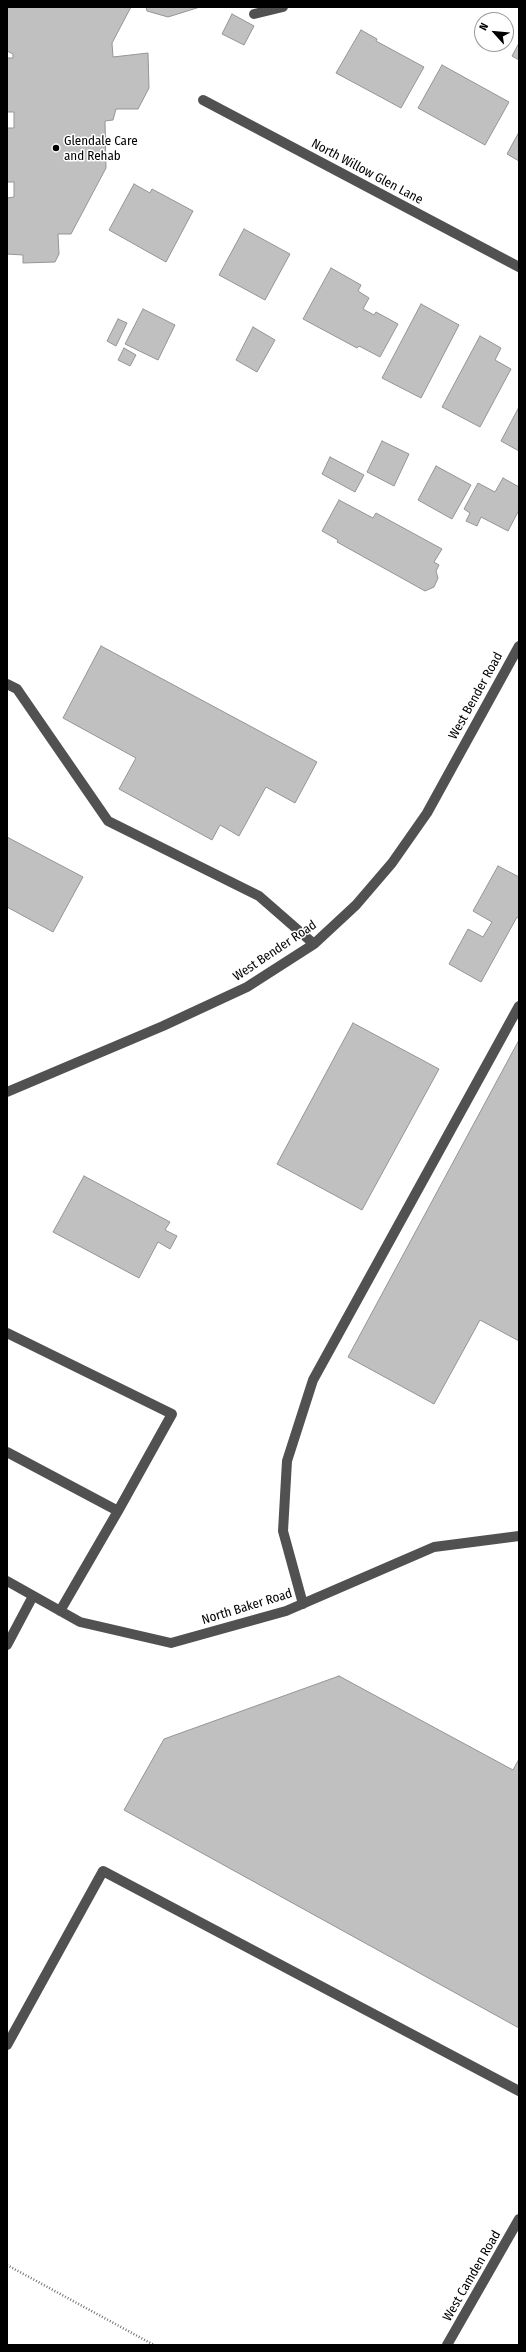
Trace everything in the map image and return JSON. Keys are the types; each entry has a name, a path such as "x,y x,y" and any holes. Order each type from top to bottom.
{"street":[{"path":"254,14 283,7"},
{"name":"North Willow Glen Lane","path":"203,100 519,267"},
{"name":"West Bender Road","path":"7,1092 163,1026 247,987 314,944 356,905 377,881 392,863 427,814 519,646"},
{"path":"7,684 17,689 108,821 259,896 314,944"},
{"path":"303,1604 283,1531 287,1462 313,1380 519,1006"},
{"path":"7,1333 172,1414 60,1611"},
{"path":"7,1452 118,1511"},
{"name":"North Baker Road","path":"7,1581 80,1622 171,1643 286,1611 434,1547 519,1536"},
{"path":"7,1645 33,1596"},
{"path":"7,2045 103,1870 519,2090"},
{"name":"West Camden Road","path":"447,2345 519,2219"}],"path":[{"path":"7,2265 154,2345"}],"building":[{"name":"Glendale Care and Rehab","path":"7,7 131,7 112,43 113,57 148,53 149,88 138,109 116,109 113,120 105,121 106,168 71,234 58,234 59,254 55,262 23,263 23,255 7,254 7,198 14,197 14,182 7,182 7,128 14,128 14,112 7,112 7,58 13,58 13,54 7,51"},
{"path":"146,7 200,7 168,17 147,11"},
{"path":"232,14 254,26 244,45 222,34"},
{"path":"361,30 377,39 376,41 424,67 401,108 336,73"},
{"path":"519,43 519,60 512,56"},
{"path":"442,65 509,102 485,145 418,108"},
{"path":"519,132 519,161 507,154"},
{"path":"134,184 150,193 152,189 193,211 166,262 109,230"},
{"path":"244,229 290,254 265,300 219,275"},
{"path":"331,268 361,285 358,291 369,298 363,309 374,315 376,312 398,324 380,357 359,346 357,348 303,319"},
{"path":"421,304 459,325 421,398 382,378"},
{"path":"143,309 175,325 158,360 125,344"},
{"path":"118,319 127,323 116,346 107,341"},
{"path":"253,327 275,340 257,372 236,360"},
{"path":"480,336 501,348 495,360 511,369 480,427 442,407"},
{"path":"124,348 136,355 130,366 118,360"},
{"path":"519,407 519,451 501,441"},
{"path":"382,441 409,454 394,486 367,472"},
{"path":"330,457 364,475 355,492 322,474"},
{"path":"436,466 471,485 452,519 418,500"},
{"path":"503,478 519,487 519,510 508,531 481,517 477,526 466,521 470,513 464,509 478,483 495,492"},
{"path":"339,500 373,518 376,513 442,549 434,562 439,565 436,571 438,578 434,587 425,591 337,542 338,540 322,531"},
{"path":"101,646 317,762 295,803 266,787 239,836 220,825 212,840 119,789 136,758 63,718"},
{"path":"7,837 83,877 53,932 7,907"},
{"path":"498,866 519,877 519,918 517,917 481,982 449,964 468,929 483,937 492,922 473,911"},
{"path":"353,1023 439,1069 362,1210 277,1164"},
{"path":"519,1040 519,1341 480,1320 434,1404 348,1357"},
{"path":"84,1176 170,1222 165,1230 177,1236 170,1249 158,1242 139,1278 53,1232"},
{"path":"339,1676 513,1770 519,1759 519,2028 124,1810 164,1739"}],"place":[{"name":"Glendale Care and Rehab","path":"56,148"}]}
